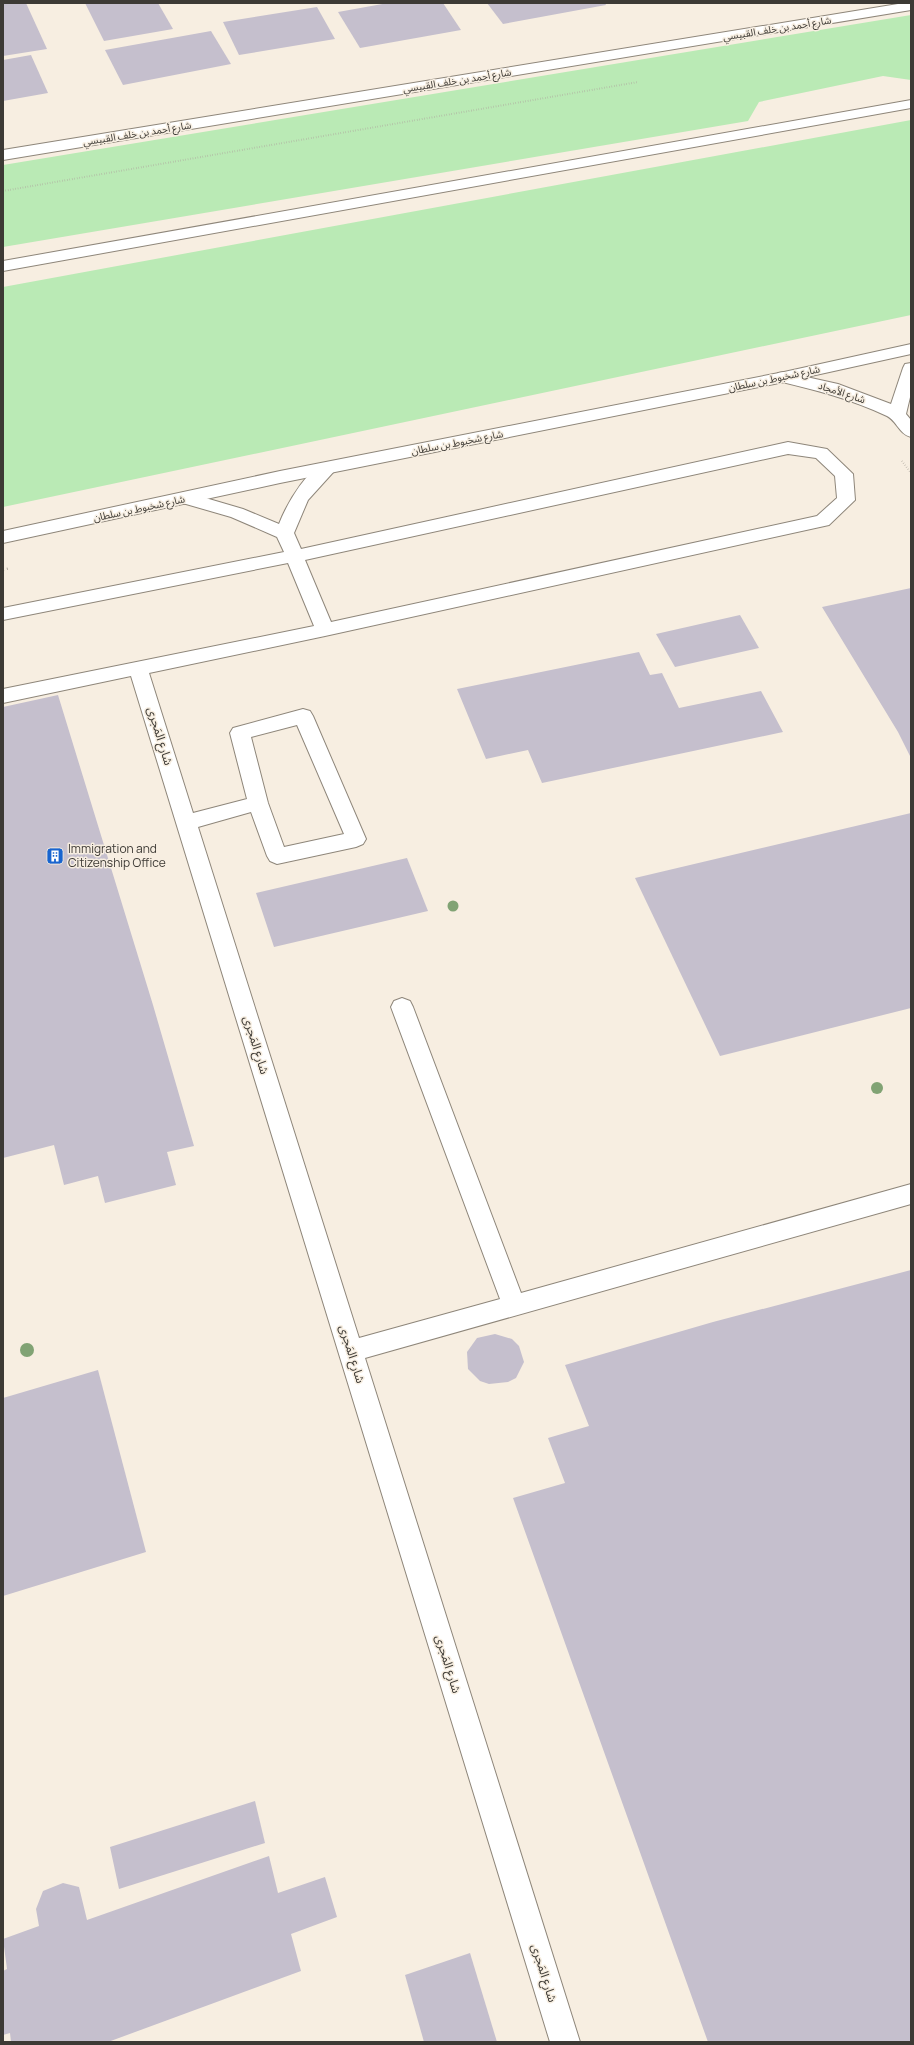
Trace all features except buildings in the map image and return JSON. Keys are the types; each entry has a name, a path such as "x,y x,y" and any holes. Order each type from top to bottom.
{"main road":[{"name":"شارع أحمد بن خلف القبيسي","path":"3,155 911,6"},
{"path":"3,266 911,104"},
{"name":"شارع شخبوط بن سلطان","path":"3,537 328,468 784,377 911,349"},
{"path":"897,414 900,400 911,368"},
{"name":"شارع الأمجاد","path":"784,377 854,395 897,414 911,432"},
{"path":"3,614 294,556 788,448 821,453 844,474 846,500 823,521 325,630 138,667 3,696"},
{"path":"325,630 284,533 290,515 299,498 312,482 328,468"},
{"path":"185,498 237,513 284,533"},
{"name":"شارع المَجرى","path":"138,667 565,2042"},
{"path":"303,716 356,839 277,856 258,803 240,733 303,716"},
{"path":"187,822 258,803"},
{"path":"402,1007 514,1305"},
{"path":"351,1351 911,1194"}],"path":[{"path":"3,191 645,81"}],"green space":[{"path":"911,15 911,80 883,76 759,102 748,121 3,247 3,165"},
{"path":"911,120 911,315 3,507 3,287"}],"place":[{"name":"Immigration and Citizenship Office","path":"55,856"}]}
